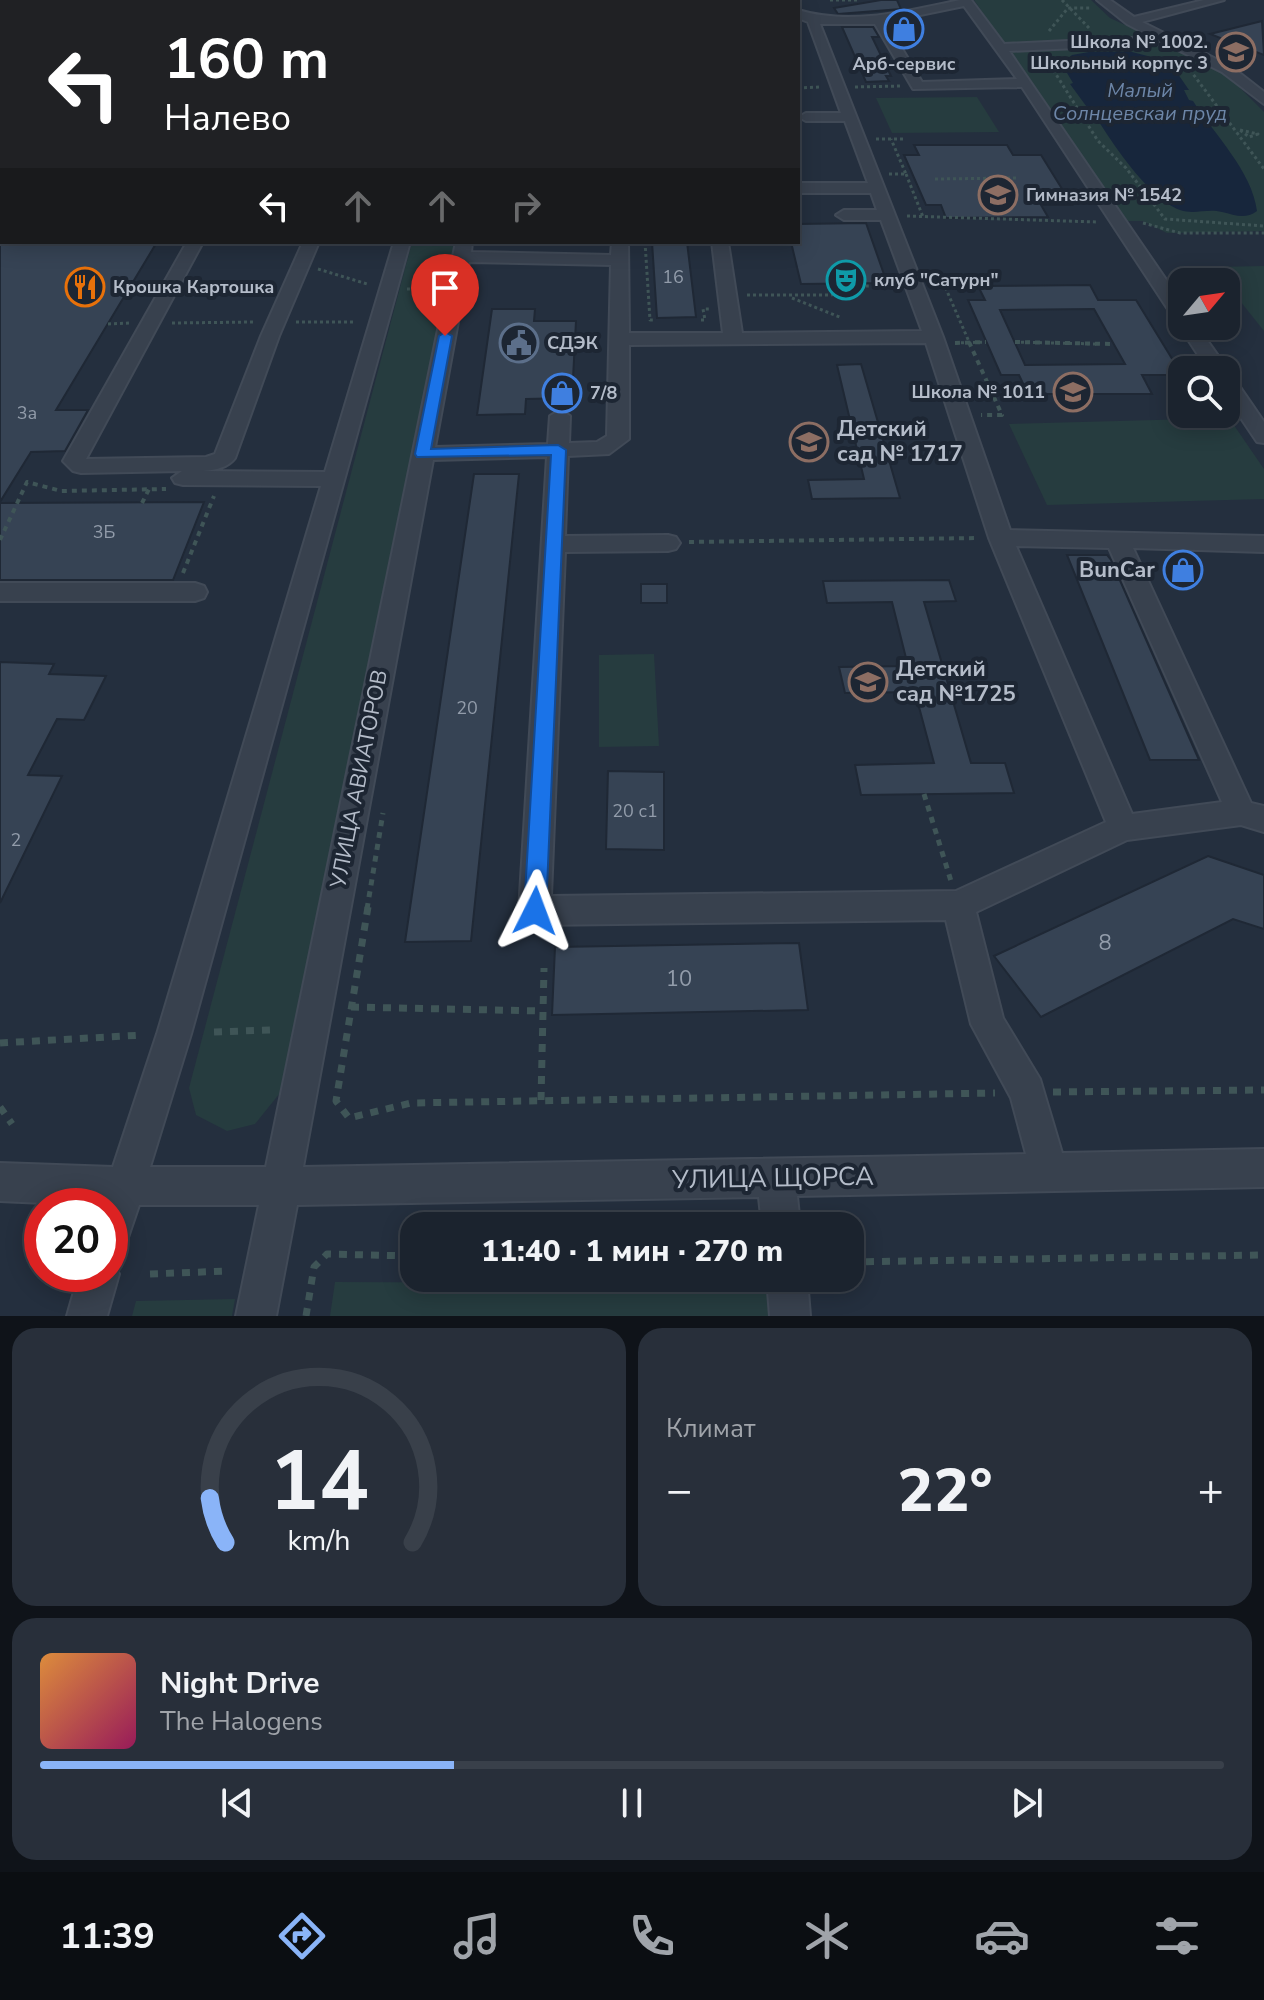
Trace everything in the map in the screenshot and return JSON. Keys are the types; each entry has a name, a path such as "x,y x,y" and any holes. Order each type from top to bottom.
{"street":[{"path":"1153,0 1178,10"},
{"path":"1131,21 1218,0"},
{"path":"800,15 813,20 879,20 967,1 1119,218 1117,223 1168,297"},
{"path":"1107,4 1131,21 1229,68 1261,93"},
{"path":"813,20 934,337 1001,538 1123,828"},
{"path":"879,20 918,86 1026,83"},
{"path":"800,37 819,37"},
{"path":"1001,48 1170,39"},
{"path":"806,117 849,117"},
{"path":"800,188 877,188"},
{"path":"844,215 887,215"},
{"path":"194,244 74,461 81,466 209,464 224,458 310,244"},
{"path":"124,1186 174,1034 401,244"},
{"path":"720,244 733,339"},
{"path":"422,454 601,449 618,439 620,251 462,250"},
{"name":"УЛИЦА АВИАТОРОВ","path":"256,1316 462,250"},
{"path":"619,339 934,337"},
{"path":"1240,402 1264,437"},
{"path":"560,416 535,911 958,905 1123,828 1252,815 1117,540"},
{"path":"142,466 170,477 208,480 332,479"},
{"path":"1001,538 1264,544"},
{"path":"553,544 668,543"},
{"path":"0,592 185,591"},
{"path":"958,905 988,1024 1027,1092 1049,1172"},
{"name":"УЛИЦА ЩОРСА","path":"0,1182 281,1186 1264,1168"},
{"path":"776,1177 780,1212"},
{"path":"87,1316 94,1292"},
{"path":"788,1292 790,1316"}],"path":[{"path":"830,0 858,0"},
{"path":"1062,0 1094,33"},
{"path":"1026,47 1048,33 1068,8 1107,4"},
{"path":"1047,56 1048,64 1083,120 1126,168 1165,219"},
{"path":"1185,62 1207,96 1264,169"},
{"path":"838,87 918,86"},
{"path":"1196,95 1207,96"},
{"path":"906,174 923,217"},
{"path":"935,179 1016,178"},
{"path":"908,179 915,179"},
{"path":"887,215 1151,224 1180,233 1264,233"},
{"path":"1151,224 1165,219 1264,226"},
{"path":"1221,219 1231,232"},
{"path":"645,244 650,320 664,320"},
{"path":"309,267 367,284"},
{"path":"943,282 1002,415 973,415"},
{"path":"691,320 705,320 703,309 728,302 831,295 863,286 905,286"},
{"path":"401,289 442,289"},
{"path":"787,296 845,320"},
{"path":"108,324 355,322"},
{"path":"1015,342 1113,344"},
{"path":"0,540 27,482 61,491 176,489"},
{"path":"185,591 217,488"},
{"path":"142,503 149,489"},
{"path":"668,543 1001,538"},
{"path":"924,794 958,905"},
{"path":"541,1100 544,968"},
{"path":"351,1007 541,1011"},
{"path":"214,1032 270,1030"},
{"path":"0,1043 143,1035"},
{"path":"349,1118 411,1103 1264,1090"},
{"path":"0,1107 12,1124"},
{"path":"306,1316 314,1267 327,1254 400,1256"},
{"path":"864,1262 1264,1255"},
{"path":"150,1274 227,1271"}],"green space":[{"path":"974,0 1091,0 1110,18 1222,70 1264,112 1264,231 1167,233 1143,221 1127,221"},
{"path":"977,97 999,132 892,133 876,98"},
{"path":"411,244 455,244 280,1093 255,1124 227,1131 196,1115 189,1088"},
{"path":"1264,266 1264,331 1240,301 1240,268 1213,267"},
{"path":"1168,420 1168,428 1236,428 1264,469 1264,499 1047,505 1009,424"},
{"path":"654,654 659,746 599,747 599,655"},
{"path":"335,1282 400,1282 400,1292 768,1292 770,1316 330,1316"},
{"path":"235,1299 232,1316 132,1316 136,1301"}],"water":[{"name":"Малый Солнцевскаи пруд","path":"1132,52 1171,64 1189,90 1184,90 1189,100 1193,101 1240,167 1254,196 1257,211 1244,216 1217,211 1185,211 1154,193 1070,84 1073,83 1067,73 1063,73 1066,60 1072,55"}],"building":[{"path":"897,0 901,9 838,14 834,8"},
{"path":"1262,21 1264,55 1210,34"},
{"path":"842,27 873,27 879,37 872,37 891,76 886,76 889,81 866,82"},
{"path":"914,145 1007,145 1013,155 1041,155 1072,205 1041,205 1048,217 946,218 941,205 926,205 904,155 919,155"},
{"path":"866,223 887,283 801,284 791,244 800,244 800,224"},
{"path":"0,244 156,244 56,410 88,410 65,451 31,452 0,502"},
{"path":"652,244 687,244 696,317 657,318"},
{"path":"1090,285 1098,300 1136,300 1170,356 1168,375 1142,375 1152,394 1028,394 1019,375 1001,375 968,300 985,300 978,286","holes":["1094,309 1125,364 1025,365 1000,310"]},
{"path":"492,309 535,309 534,321 576,321 572,398 526,399 525,414 477,415"},
{"path":"861,364 900,498 812,499 808,480 864,479 837,365"},
{"path":"474,474 519,474 471,941 405,942"},
{"path":"204,502 173,580 0,580 0,503"},
{"path":"1067,555 1107,555 1111,560 1199,760 1150,760"},
{"path":"949,580 956,601 924,602 971,763 1005,763 1014,793 861,795 855,765 934,763 915,692 845,693 839,667 908,666 892,602 827,603 823,581"},
{"path":"641,584 667,584 667,603 641,603"},
{"path":"0,662 54,664 49,674 106,676 84,720 57,719 28,775 62,776 0,903"},
{"path":"608,771 664,772 664,850 606,849"},
{"path":"1208,856 1264,875 1264,929 1233,919 1041,1017 994,956"},
{"path":"799,943 808,1010 552,1015 555,947"}],"place":[{"name":"Арб-сервис","path":"904,29"},
{"name":"Школа № 1002. Школьный корпус 3","path":"1236,52"},
{"name":"Гимназия № 1542","path":"998,195"},
{"name":"клуб \"Сатурн\"","path":"846,280"},
{"name":"Крошка Картошка","path":"85,287"},
{"name":"СДЭК","path":"519,343"},
{"name":"Школа № 1011","path":"1073,392"},
{"name":"7/8","path":"562,393"},
{"name":"Детский сад № 1717","path":"809,442"},
{"name":"BunCar","path":"1183,570"},
{"name":"Детский сад №1725","path":"868,682"}],"route":[{"path":"445,336 422,454 558,450 535,911"}]}
